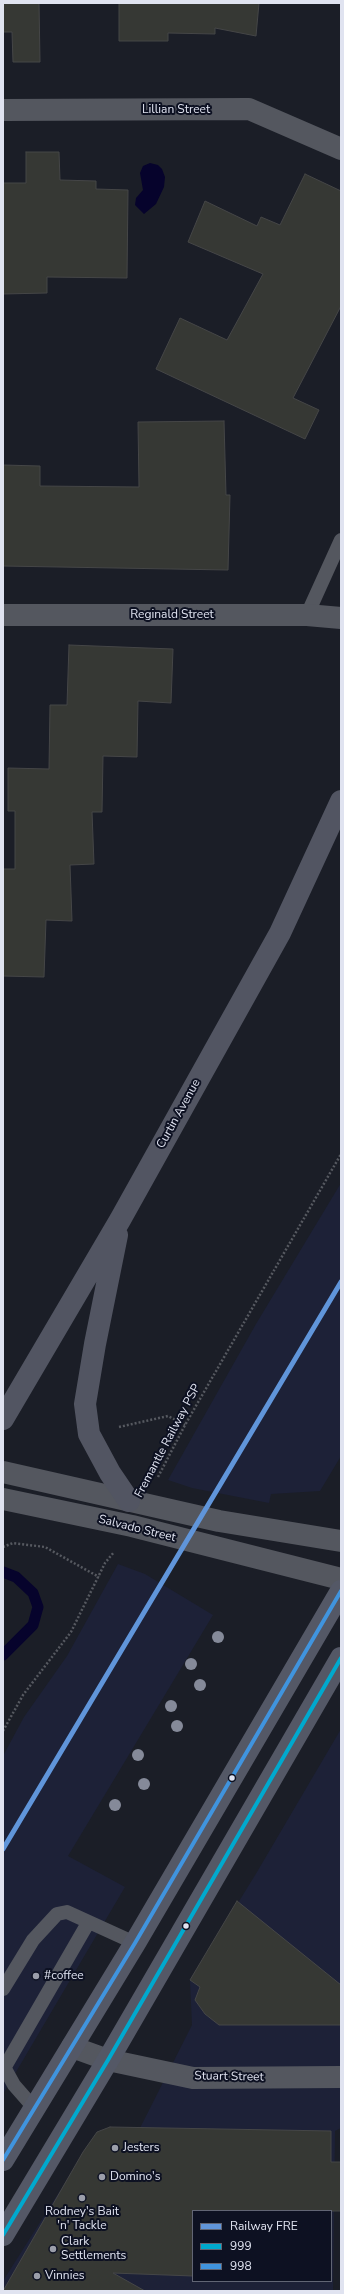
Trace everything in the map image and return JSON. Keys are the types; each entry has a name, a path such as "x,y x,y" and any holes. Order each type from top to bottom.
{"highway":[{"path":"3,2160 135,1943 341,1591"},
{"path":"3,2235 108,2060 341,1658"}],"main road":[{"name":"Curtin Avenue","path":"3,1419 120,1220 280,932 341,801"},
{"path":"120,1220 85,1404 89,1434 110,1473 137,1503"}],"street":[{"name":"Lillian Street","path":"3,110 249,109 341,149"},
{"name":"Reginald Street","path":"3,615 307,615 341,618"},
{"name":"Salvado Street","path":"3,1472 219,1521 341,1541"},
{"name":"Salvado Street","path":"3,1499 132,1526 341,1579"},
{"name":"Stuart Street","path":"72,2047 108,2060 193,2078 341,2077"}],"lane":[{"path":"307,615 341,540"},
{"path":"3,1989 32,1940 57,1914 67,1912 88,1923 135,1943"},
{"path":"35,2109 14,2085 3,2068 88,1923"}],"path":[{"name":"Fremantle Railway PSP","path":"137,1503 185,1425 341,1154"},
{"path":"111,1430 168,1416 185,1425"},
{"path":"3,1731 23,1695 71,1632 106,1563 132,1526"},
{"path":"3,1547 13,1543 45,1547 98,1577"}],"shaded area":[{"path":"150,163 158,165 162,169 165,177 164,187 156,204 144,214 135,205 136,198 143,190 140,173 143,166"},
{"path":"341,1183 341,1456 320,1491 271,1494 269,1503 192,1488 168,1480 256,1324"},
{"path":"118,1564 145,1574 213,1615 68,1856 125,1887 3,2094 3,1756 24,1717 67,1656"},
{"path":"341,1729 341,2128 335,2131 333,2291 3,2291 3,2281 97,2132 110,2127 140,2128 192,2025 190,1981 257,1872"}],"building":[{"path":"3,3 39,3 40,62 13,62 12,32 3,32"},
{"path":"119,3 259,3 256,36 215,28 215,34 168,33 168,41 119,41"},
{"path":"26,152 59,152 60,180 96,181 96,189 128,190 127,278 47,277 47,293 3,294 3,183 26,183"},
{"path":"305,174 341,191 341,306 293,398 319,410 305,439 156,369 180,318 227,340 263,274 188,242 205,201 257,226 261,217 280,225"},
{"path":"224,421 226,495 230,495 228,570 3,566 3,465 40,466 40,486 139,487 138,422"},
{"path":"69,645 173,649 171,703 138,701 137,757 103,756 102,812 92,812 94,864 70,865 72,921 46,920 44,977 3,976 3,869 15,869 15,811 8,811 8,768 49,769 50,705 67,705"},
{"path":"237,1901 341,1985 341,2025 219,2025 205,2014 195,2000 200,1987 190,1980"},
{"path":"110,2127 331,2131 331,2162 341,2162 341,2211 192,2210 192,2276 113,2273 145,2291 3,2291 83,2152 97,2132"}],"waterway":[{"path":"3,1572 16,1577 33,1593 38,1607 33,1625 3,1655"}],"rail line":[{"name":"FRE","path":"3,1849 341,1282"}],"transit line":[{"name":"998","path":"3,2160 135,1943 341,1591"},
{"name":"999","path":"3,2235 108,2060 341,1658"}],"place":[{"name":"#coffee","path":"36,1976"},
{"name":"Jesters","path":"115,2148"},
{"name":"Domino's","path":"102,2177"},
{"name":"Rodney's Bait 'n' Tackle","path":"82,2198"},
{"name":"Clark Settlements","path":"53,2249"},
{"name":"Vinnies","path":"37,2276"}]}
